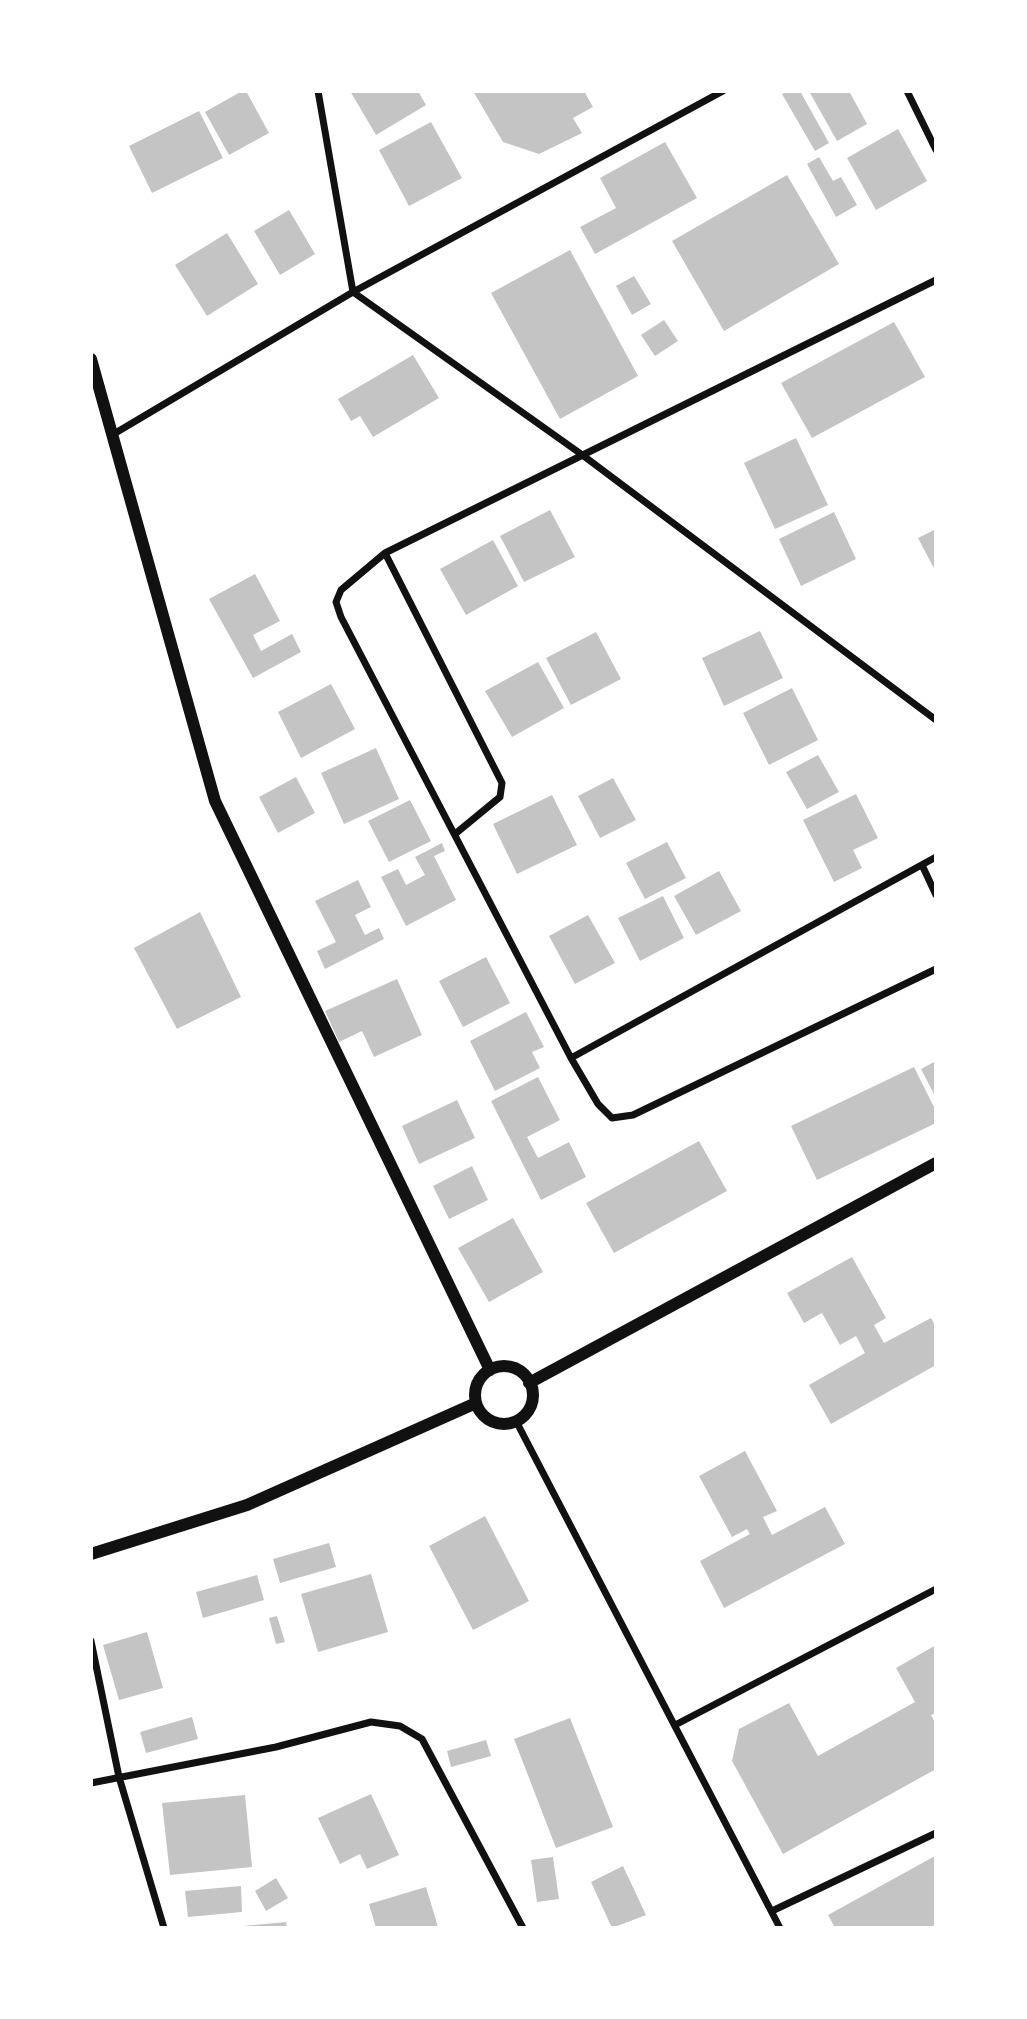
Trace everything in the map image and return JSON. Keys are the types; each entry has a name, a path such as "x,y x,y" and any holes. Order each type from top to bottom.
{"street":[{"path":"318,91 353,292 581,454 936,720"},
{"path":"111,435 353,292 723,91"},
{"path":"907,91 936,150"},
{"path":"936,280 385,553 341,590 336,601 341,617 571,1058 598,1104 612,1118 634,1115 936,969"},
{"path":"91,359 215,800 490,1370"},
{"path":"385,553 502,783 500,797 455,834"},
{"path":"571,1058 936,857"},
{"path":"922,865 936,895"},
{"path":"529,1382 936,1163"},
{"path":"507,1367 518,1370 529,1382 532,1399 529,1409 516,1420 500,1424 489,1420 476,1403 478,1381 490,1370 507,1367"},
{"path":"91,1554 247,1505 476,1403"},
{"path":"516,1420 677,1724 780,1928"},
{"path":"677,1724 936,1589"},
{"path":"91,1641 120,1777 164,1928"},
{"path":"91,1783 276,1747 371,1722 400,1726 422,1739 523,1928"},
{"path":"772,1911 936,1833"}],"building":[{"path":"246,91 269,133 229,155 205,112"},
{"path":"350,91 418,91 426,105 376,135"},
{"path":"473,91 584,91 593,107 573,118 582,133 539,154 503,142"},
{"path":"800,91 829,143 815,151 782,94"},
{"path":"809,91 849,91 867,124 837,141"},
{"path":"199,111 223,158 152,193 129,146"},
{"path":"431,122 462,178 409,206 379,150"},
{"path":"898,129 927,181 876,210 847,158"},
{"path":"665,142 697,198 595,254 580,227 616,208 600,178"},
{"path":"819,157 833,181 841,177 857,205 836,217 807,164"},
{"path":"787,175 839,264 724,331 672,241"},
{"path":"289,210 315,254 280,275 254,231"},
{"path":"227,233 258,284 207,316 175,265"},
{"path":"570,250 638,376 560,419 491,293"},
{"path":"634,276 651,304 632,315 616,286"},
{"path":"664,320 678,341 655,356 641,335"},
{"path":"894,322 925,377 812,438 781,383"},
{"path":"413,355 439,398 373,437 360,416 351,421 338,399"},
{"path":"796,438 828,505 775,529 744,463"},
{"path":"550,510 575,557 524,582 500,536"},
{"path":"834,512 856,559 801,586 779,539"},
{"path":"936,529 936,572 918,538"},
{"path":"493,540 518,586 466,615 440,569"},
{"path":"255,574 280,621 253,635 261,651 292,634 301,652 253,678 209,599"},
{"path":"760,631 783,678 724,706 702,658"},
{"path":"596,632 621,679 571,705 546,658"},
{"path":"538,662 564,708 512,737 485,691"},
{"path":"331,684 355,729 301,758 278,712"},
{"path":"792,688 818,740 769,765 743,713"},
{"path":"376,748 399,799 344,824 321,773"},
{"path":"818,755 839,792 807,809 786,772"},
{"path":"296,777 315,813 278,833 259,797"},
{"path":"613,778 636,820 600,838 578,796"},
{"path":"856,794 878,838 853,850 862,868 834,882 803,820"},
{"path":"552,795 577,845 517,874 493,824"},
{"path":"410,800 431,841 389,862 368,821"},
{"path":"667,842 686,878 645,899 626,863"},
{"path":"442,843 445,851 434,856 456,900 406,926 381,877 398,869 406,885 425,875 415,857"},
{"path":"719,871 741,911 696,935 674,896"},
{"path":"358,880 371,907 355,915 365,935 379,928 384,939 325,969 317,951 336,942 315,901"},
{"path":"663,896 684,938 640,961 618,918"},
{"path":"200,912 241,997 177,1029 134,948"},
{"path":"588,915 615,963 575,984 549,936"},
{"path":"486,957 510,1003 463,1027 439,981"},
{"path":"397,979 422,1035 374,1057 362,1031 339,1042 325,1011"},
{"path":"526,1012 544,1047 532,1052 540,1068 495,1091 470,1041"},
{"path":"936,1061 936,1098 921,1069"},
{"path":"914,1067 936,1111 936,1123 817,1180 791,1126"},
{"path":"538,1077 560,1120 527,1137 538,1158 569,1142 586,1177 541,1200 491,1101"},
{"path":"457,1100 475,1138 419,1164 402,1126"},
{"path":"699,1141 727,1191 614,1253 586,1203"},
{"path":"472,1166 488,1200 449,1219 433,1186"},
{"path":"513,1218 543,1272 489,1302 458,1248"},
{"path":"852,1257 886,1318 874,1325 884,1343 931,1318 936,1327 936,1365 831,1424 809,1385 865,1353 856,1336 840,1345 822,1313 804,1323 787,1293"},
{"path":"745,1451 777,1511 763,1517 772,1535 825,1507 845,1544 724,1608 700,1561 750,1534 747,1529 732,1537 699,1476"},
{"path":"485,1516 529,1601 473,1630 429,1546"},
{"path":"329,1543 336,1567 280,1583 273,1559"},
{"path":"371,1574 388,1632 318,1652 301,1594"},
{"path":"257,1575 264,1600 203,1618 196,1592"},
{"path":"277,1616 285,1642 276,1644 269,1618"},
{"path":"147,1632 163,1688 119,1700 103,1645"},
{"path":"936,1645 936,1713 931,1715 936,1724 936,1769 783,1854 732,1761 739,1729 789,1703 818,1756 915,1702 896,1668"},
{"path":"192,1717 198,1739 146,1753 140,1732"},
{"path":"570,1718 613,1827 556,1848 514,1739"},
{"path":"486,1740 491,1756 451,1767 447,1751"},
{"path":"371,1794 399,1855 367,1869 360,1854 340,1864 318,1818"},
{"path":"245,1795 252,1867 170,1875 162,1803"},
{"path":"935,1856 936,1928 835,1928 828,1915"},
{"path":"553,1857 559,1899 537,1902 531,1860"},
{"path":"623,1866 646,1915 612,1928 591,1882"},
{"path":"276,1878 288,1898 266,1911 255,1891"},
{"path":"241,1886 242,1912 188,1917 185,1891"},
{"path":"426,1887 438,1927 376,1928 369,1904"},
{"path":"286,1922 287,1928 243,1928 243,1926"}]}
